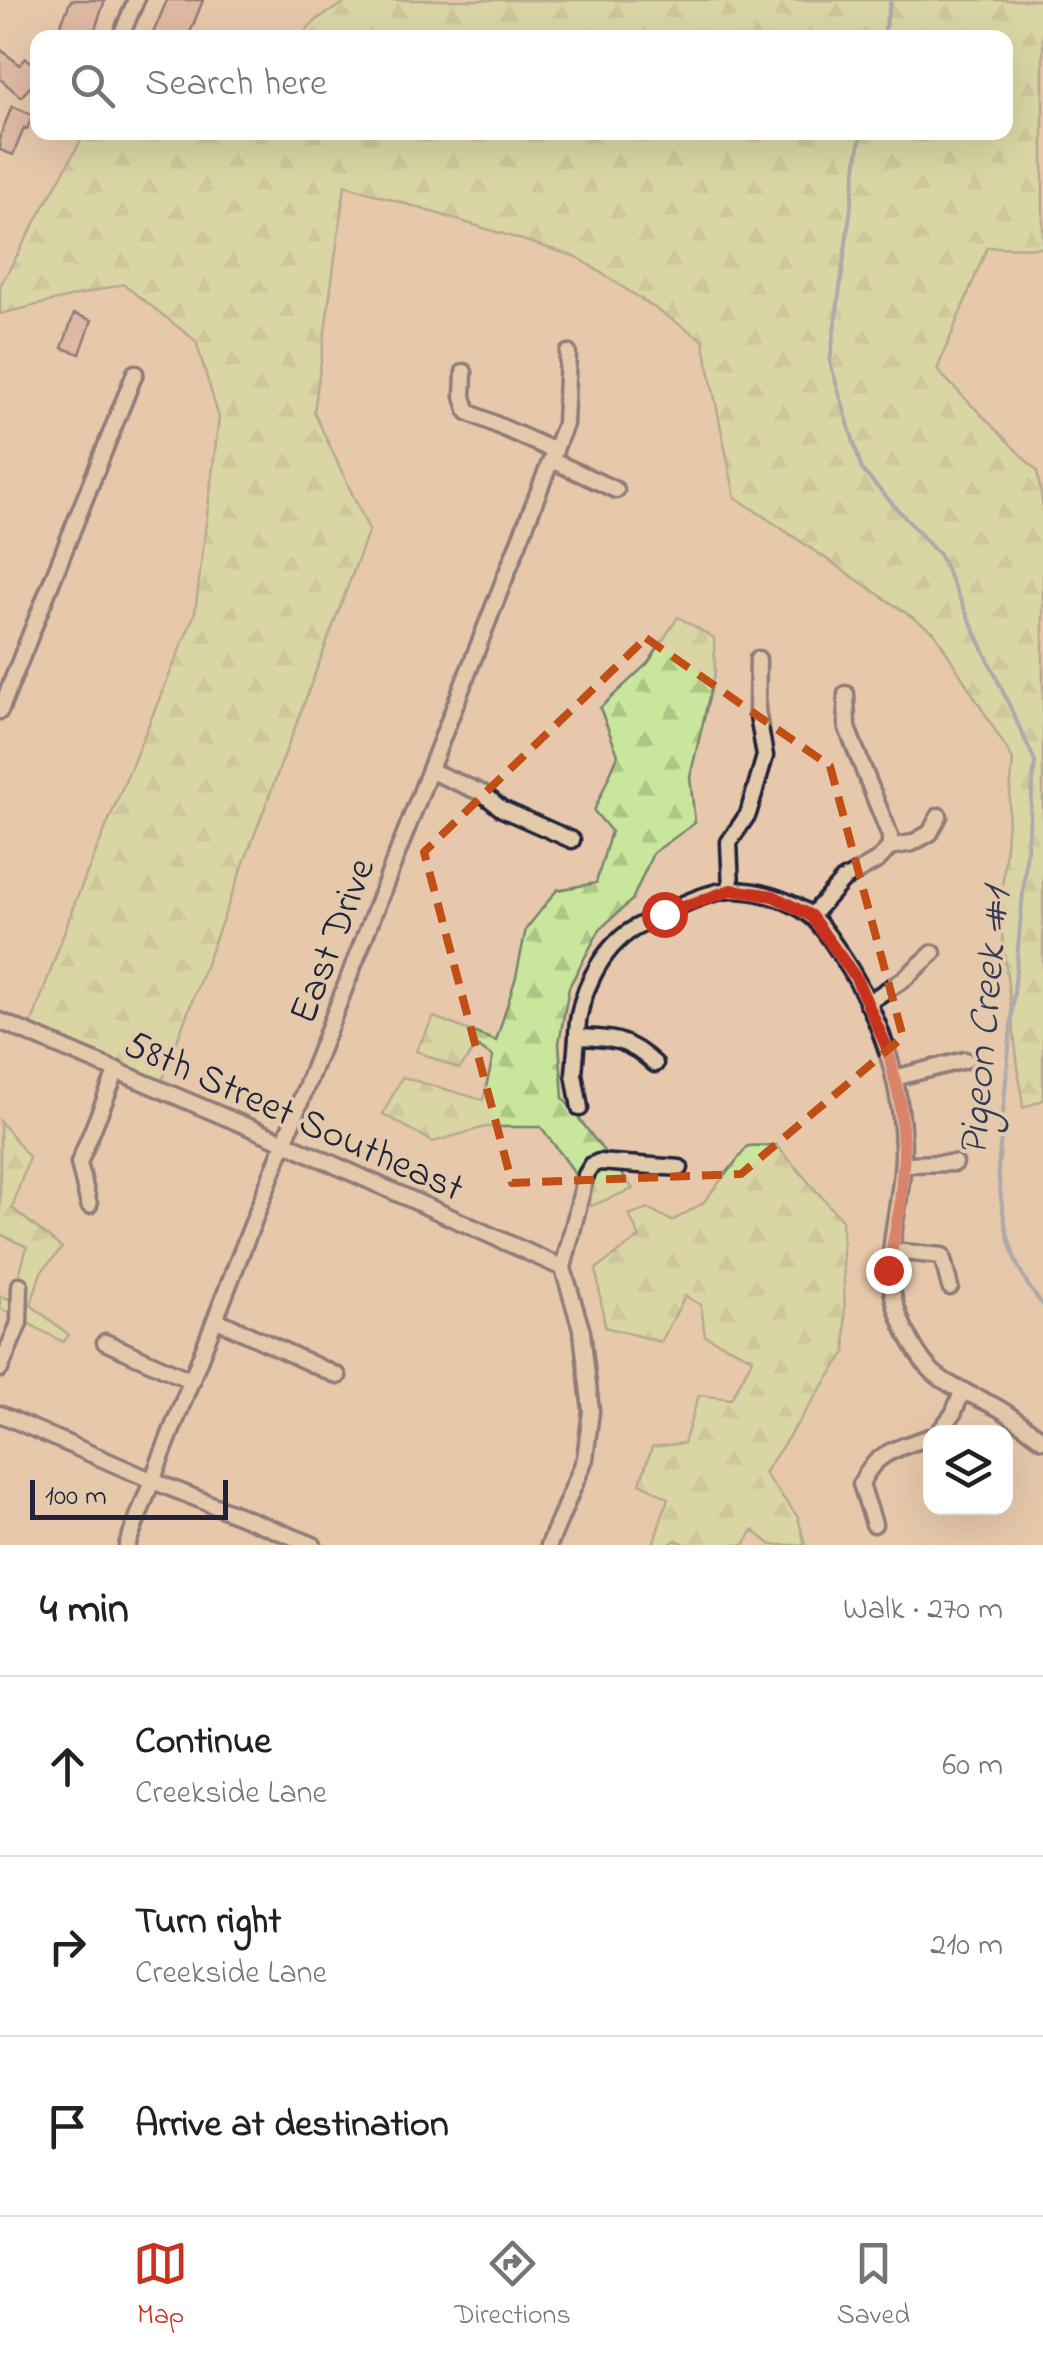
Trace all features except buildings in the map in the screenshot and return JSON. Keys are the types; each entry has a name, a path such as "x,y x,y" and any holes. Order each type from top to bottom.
{"street":[{"path":"123,30 136,0"},
{"name":"East Drive","path":"128,1545 566,424 568,354"},
{"path":"0,711 135,372"},
{"path":"464,372 463,398 468,412 616,490"},
{"path":"731,890 729,842 748,814 765,756 757,710 758,658"},
{"path":"846,694 847,728 890,836 890,847"},
{"path":"430,771 572,840"},
{"path":"811,916 829,892 878,860 890,847 930,833 940,816"},
{"path":"580,1108 574,1074 584,995 608,952 630,931 697,900 731,890 773,896 811,916 856,978 888,1050 900,1102 902,1164 888,1270 896,1308 912,1344 933,1372 1004,1411 1043,1440"},
{"path":"867,1003 934,953"},
{"name":"58th Street Southeast","path":"0,1021 286,1143 563,1268"},
{"path":"578,1037 608,1038 635,1045 654,1064"},
{"path":"894,1078 965,1060"},
{"path":"89,1205 78,1164 117,1070"},
{"path":"548,1545 584,1459 591,1410 582,1332 563,1268 586,1174 599,1162 680,1168"},
{"path":"902,1164 956,1163"},
{"path":"892,1251 942,1256 950,1287"},
{"path":"0,1369 19,1323 20,1284"},
{"path":"217,1320 338,1376"},
{"path":"104,1342 192,1381"},
{"path":"946,1425 963,1390"},
{"path":"0,1414 283,1539 312,1545"},
{"path":"874,1524 861,1484 869,1464 923,1440"}],"highlighted area":[{"path":"646,638 830,766 903,1037 741,1174 512,1183 424,852"}],"green space":[{"path":"349,0 1043,0 1043,248 987,247 937,370 1037,471 1043,507 1043,1100 1023,1108 1000,918 1013,759 934,632 735,497 703,340 577,257 345,185 314,412 369,530 159,1089 28,1034 75,902 195,613 219,418 196,341 123,284 0,314 0,286 81,140 1013,140 1013,30 306,30"},
{"path":"678,617 714,638 715,672 690,777 695,823 653,853 632,900 600,929 569,987 559,1043 563,1098 633,1189 591,1206 570,1166 541,1127 485,1127 433,1142 383,1114 402,1077 483,1100 493,1057 477,1046 459,1069 416,1051 434,1017 496,1041 526,929 557,890 596,883 611,831 594,811 618,755 600,708 648,663"},
{"path":"0,1121 29,1157 12,1208 62,1248 41,1272 31,1305 69,1335 63,1342 0,1308 0,1296 12,1300 27,1247 0,1234"},
{"path":"776,1145 842,1220 846,1352 764,1473 798,1517 805,1545 771,1545 753,1530 744,1545 687,1545 676,1540 669,1545 653,1545 668,1498 640,1483 652,1447 684,1443 699,1395 731,1399 753,1358 705,1336 701,1305 685,1296 661,1342 605,1327 596,1269 640,1237 629,1215 648,1208 672,1221 703,1203 748,1146"}],"waterway":[{"name":"Pigeon Creek #1","path":"885,30 891,0"},
{"name":"Pigeon Creek #1","path":"860,140 830,362 862,470 940,556 1035,761 998,1169 1005,1223 1015,1258 1031,1291 1043,1305"}],"route":[{"path":"664,914 731,890 773,896 811,916 856,978 888,1050 900,1102 904,1154 900,1206 888,1270"}]}
